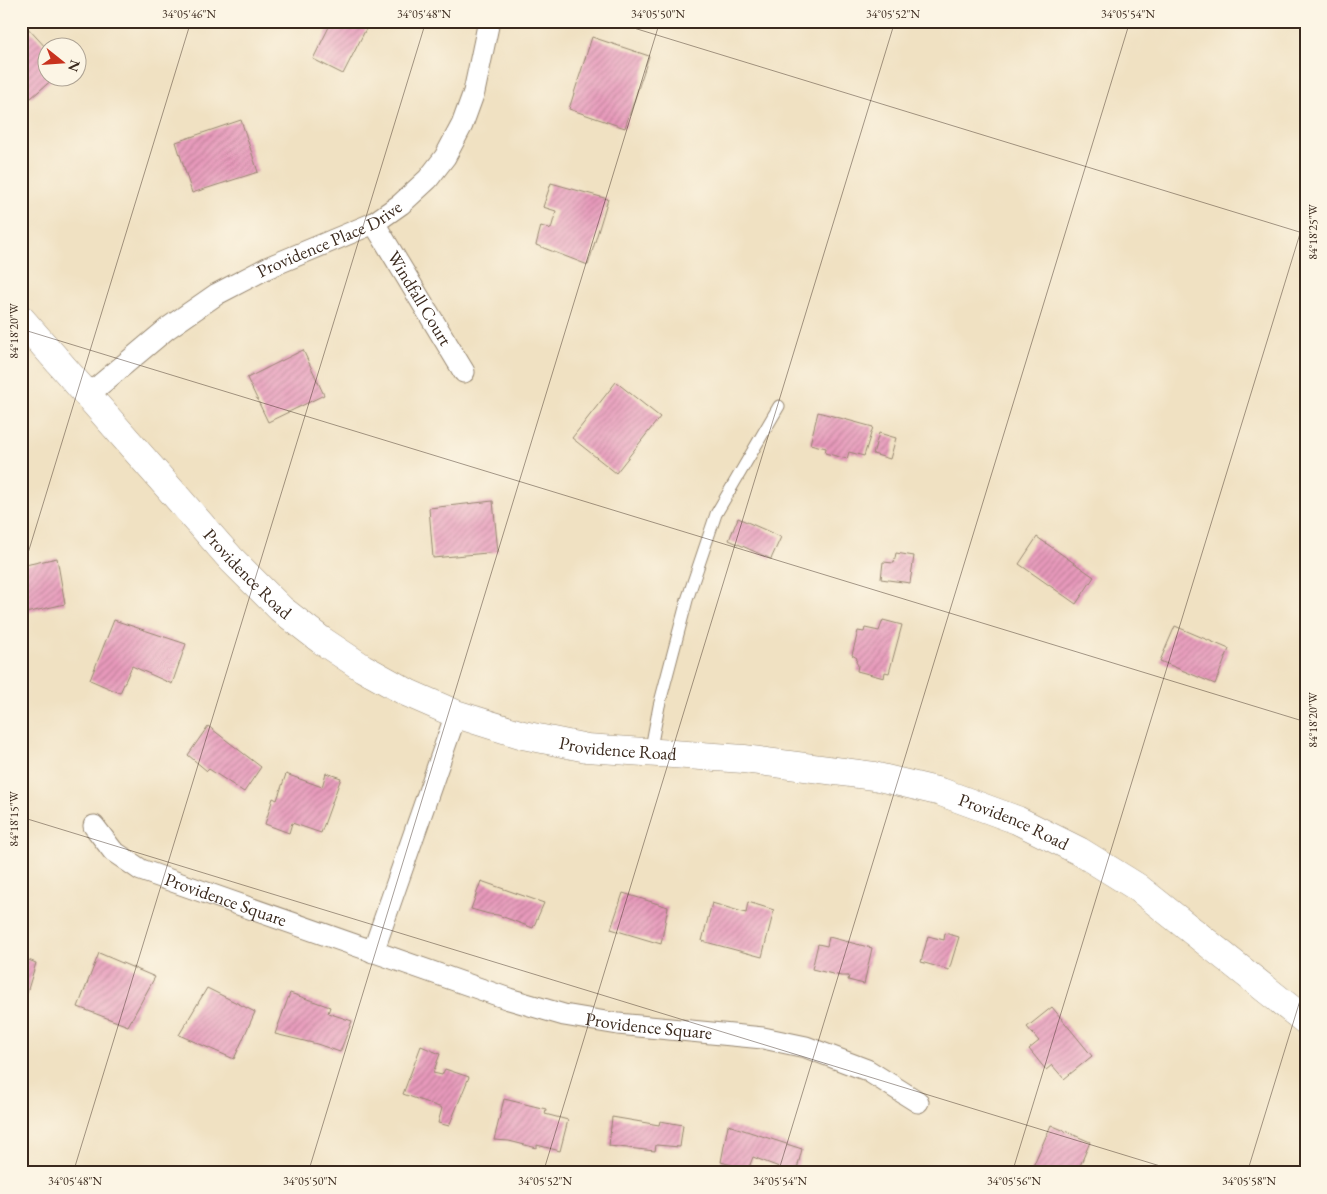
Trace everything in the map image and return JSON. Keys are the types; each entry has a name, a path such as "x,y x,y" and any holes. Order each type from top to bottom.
{"street":[{"name":"Providence Place Drive","path":"88,395 168,328 218,294 269,267 374,222 408,198 428,179 445,157 462,125 474,92 489,21"},
{"name":"Windfall Court","path":"374,222 464,372"},
{"name":"Providence Road","path":"21,318 230,559 281,608 321,640 363,668 408,693 456,714 522,735 587,748 744,759 874,776 941,792 1017,820 1078,850 1137,887 1306,1021"},
{"path":"373,952 456,714"},
{"name":"Providence Square","path":"94,826 113,851 141,870 509,1000 564,1014 618,1024 763,1038 806,1047 867,1070 918,1102"}],"lane":[{"path":"650,753 659,706 688,600 716,514 779,406"}],"building":[{"path":"21,21 29,21 25,25 38,39 38,88 42,88 31,98 21,87"},
{"path":"332,21 370,21 343,74 313,59"},
{"path":"592,37 649,56 625,128 569,109"},
{"path":"241,120 258,172 192,193 176,142"},
{"path":"551,183 608,199 588,265 536,245 541,226 551,229 556,211 543,207"},
{"path":"303,350 324,395 268,422 247,378"},
{"path":"616,382 660,417 616,473 572,438"},
{"path":"818,412 873,427 864,456 849,452 847,459 825,453 826,448 810,444"},
{"path":"879,433 896,438 890,459 873,454"},
{"path":"493,501 498,552 433,558 429,508"},
{"path":"738,518 781,537 771,559 729,540"},
{"path":"1037,537 1094,577 1076,604 1019,564"},
{"path":"896,553 914,556 910,583 881,579 883,562 894,563"},
{"path":"57,558 65,604 21,614 21,566"},
{"path":"114,620 186,644 172,684 132,666 120,693 90,680"},
{"path":"883,620 902,625 889,673 885,672 884,678 857,671 857,658 852,655 858,631 864,632 865,628 879,631"},
{"path":"1175,626 1229,649 1215,684 1160,661"},
{"path":"208,726 261,767 244,792 209,769 207,771 188,755"},
{"path":"326,773 341,778 321,833 292,823 289,833 265,824 273,798 277,800 286,774 322,787"},
{"path":"481,881 544,903 533,928 498,915 471,909"},
{"path":"623,893 668,907 661,944 611,929"},
{"path":"748,902 774,910 762,957 702,941 712,903 746,913"},
{"path":"945,933 959,937 949,970 921,962 928,936 944,940"},
{"path":"829,937 872,948 864,984 848,980 849,976 812,969 818,944 827,946"},
{"path":"99,953 155,977 128,1026 78,1007"},
{"path":"21,957 36,963 22,1009 21,1009"},
{"path":"207,988 255,1012 234,1059 179,1035"},
{"path":"290,993 330,1007 328,1013 352,1021 340,1052 317,1044 275,1034"},
{"path":"1052,1007 1092,1056 1064,1079 1052,1065 1046,1070 1029,1049 1039,1041 1027,1027"},
{"path":"421,1046 440,1054 433,1073 442,1075 445,1069 469,1077 449,1126 438,1123 442,1108 403,1094"},
{"path":"504,1099 546,1109 545,1114 568,1120 560,1151 537,1145 537,1148 509,1141 494,1140"},
{"path":"612,1117 659,1125 660,1121 683,1125 680,1147 656,1145 655,1151 609,1146"},
{"path":"728,1125 802,1149 796,1173 778,1173 779,1167 753,1157 748,1170 721,1162"},
{"path":"1051,1125 1090,1142 1077,1173 1030,1173"}]}
